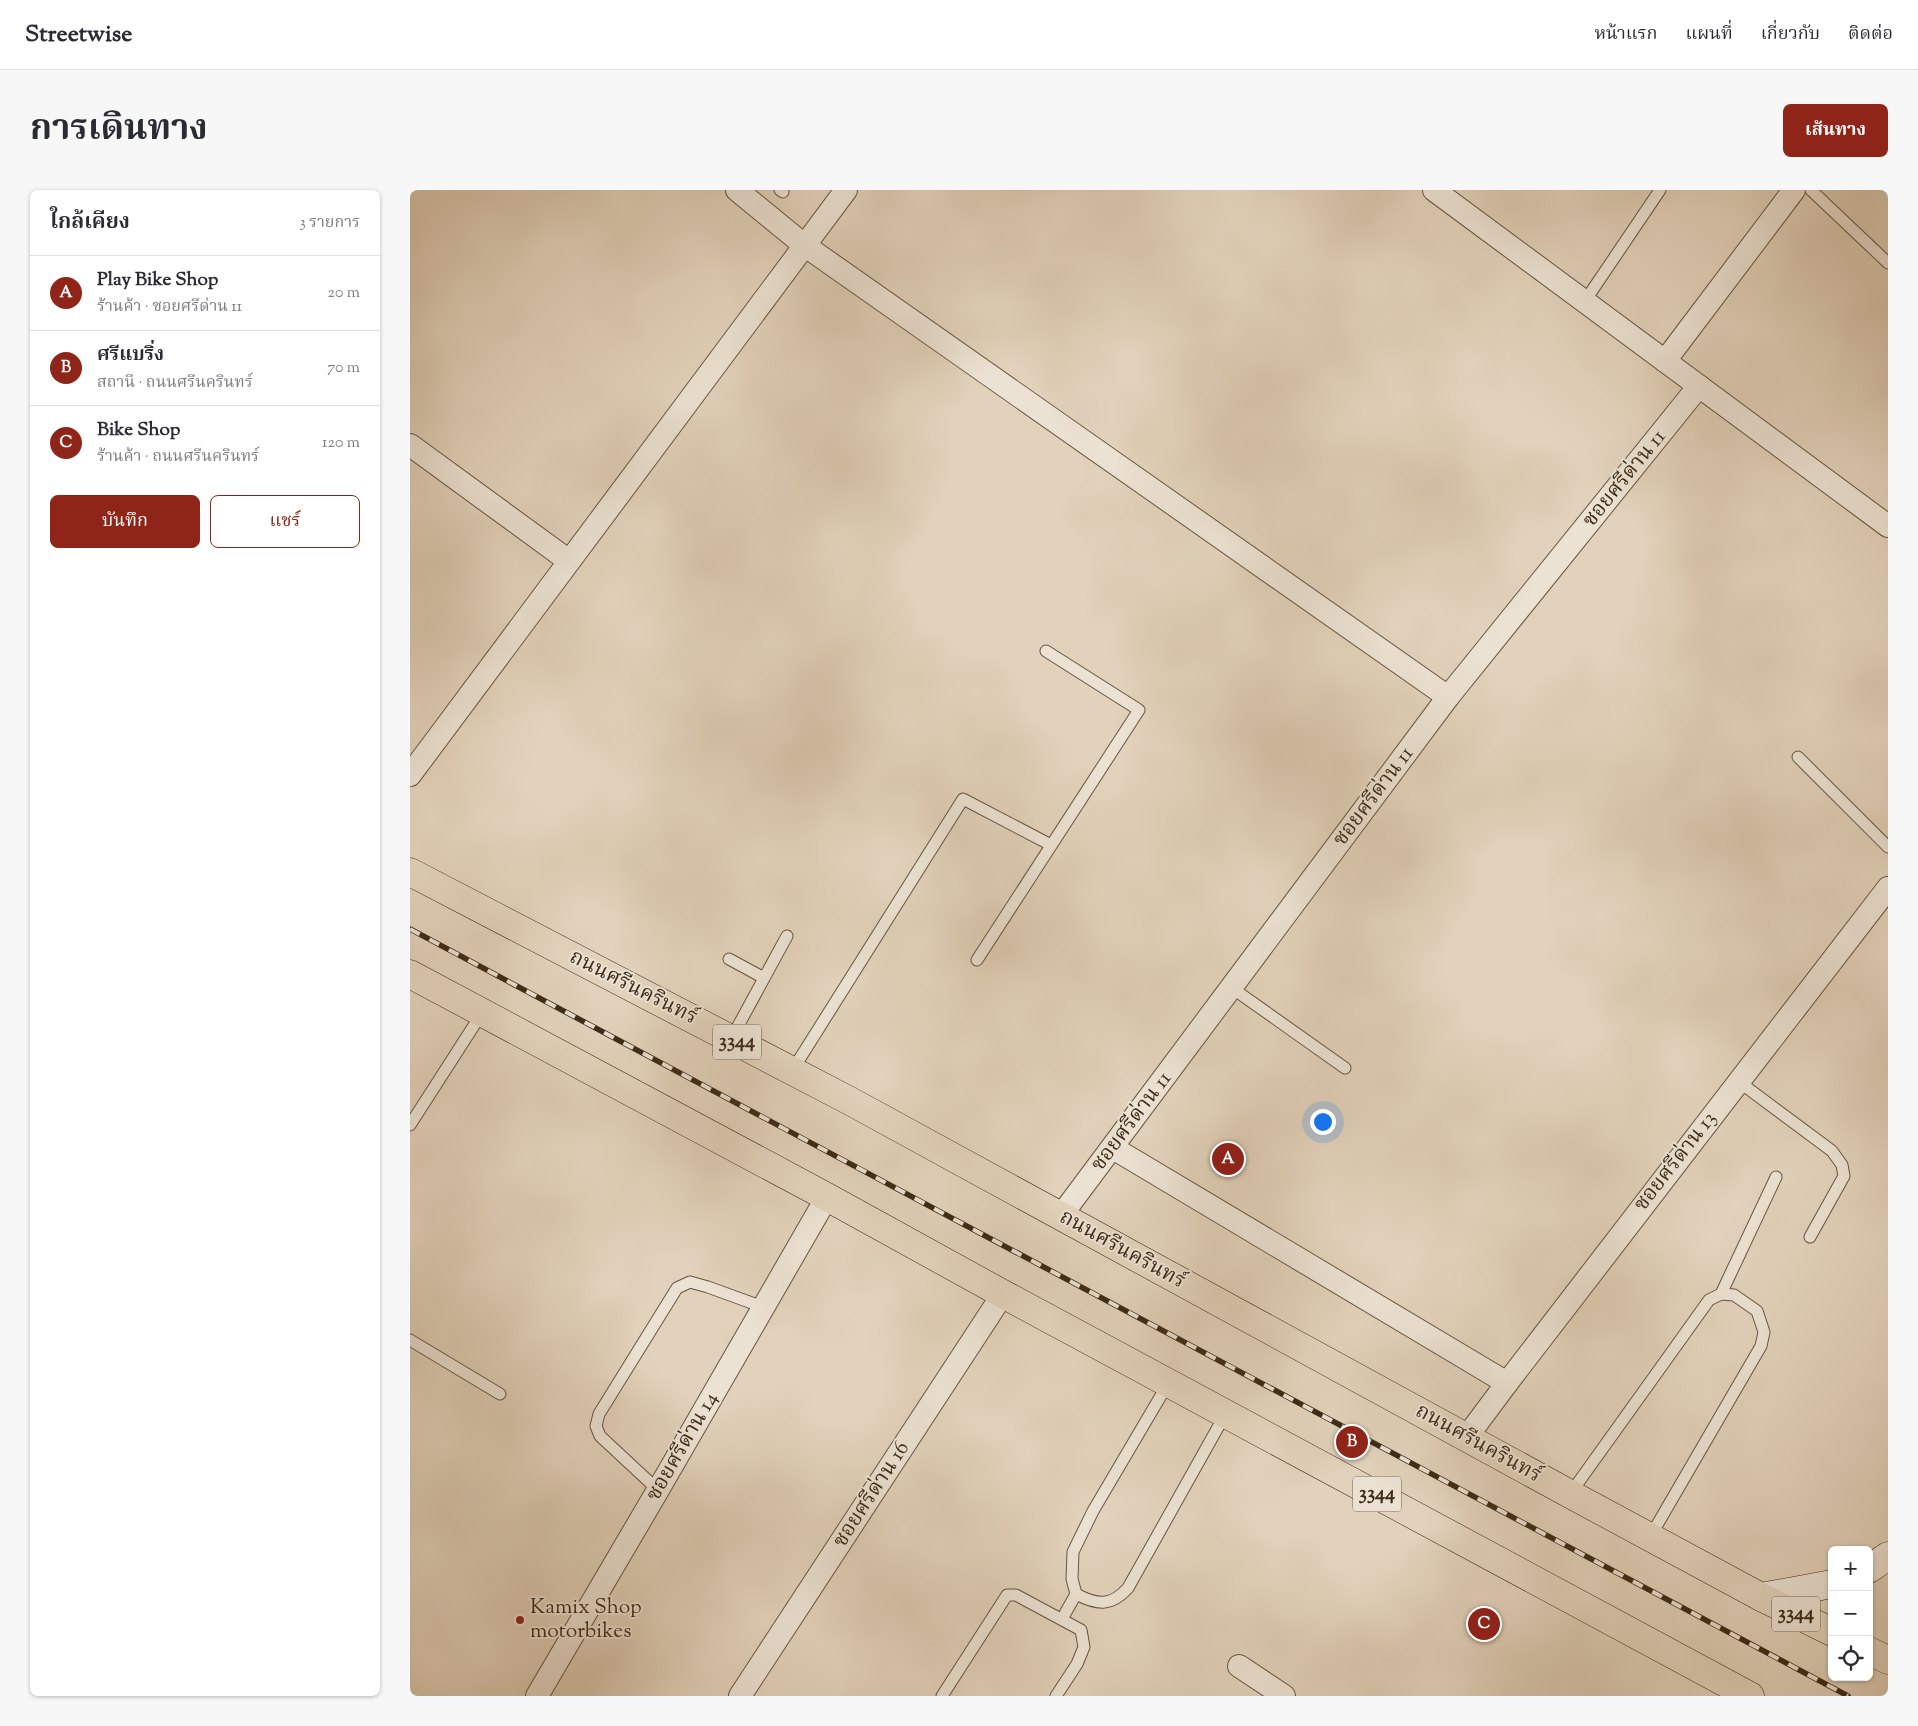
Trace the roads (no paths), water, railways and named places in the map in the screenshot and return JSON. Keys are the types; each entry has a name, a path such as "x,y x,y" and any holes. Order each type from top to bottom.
{"main road":[{"name":"ถนนศรีนครินทร์","path":"410,872 850,1101 1466,1438 1761,1597 1828,1630"},
{"name":"3344","path":"410,974 1750,1696"},
{"path":"1873,1567 1888,1556"},
{"path":"1761,1597 1828,1585"},
{"path":"1873,1653 1888,1660"}],"street":[{"path":"737,190 804,245 1448,696"},
{"path":"410,775 846,190"},
{"path":"1434,190 1888,526"},
{"path":"1666,361 1794,190"},
{"name":"ซอยศรีด่าน 11","path":"1060,1217 1448,696 1699,386"},
{"path":"410,445 569,561"},
{"name":"ซอยศรีด่าน 13","path":"1466,1438 1738,1081 1888,888"},
{"path":"1113,1148 1507,1383"},
{"name":"ซอยศรีด่าน 14","path":"537,1696 826,1197"},
{"name":"ซอยศรีด่าน 16","path":"740,1696 1004,1294"},
{"path":"1239,1666 1284,1696"}],"lane":[{"path":"1585,301 1660,190"},
{"path":"1811,190 1888,263"},
{"path":"977,960 1140,710 1046,651"},
{"path":"1798,756 1888,847"},
{"path":"792,1071 963,799 1051,845"},
{"path":"731,1039 787,936"},
{"path":"729,959 764,978"},
{"path":"1232,988 1346,1068"},
{"path":"410,1125 482,1013"},
{"path":"1738,1081 1832,1151 1842,1165 1844,1176 1810,1237"},
{"path":"1721,1294 1776,1177"},
{"path":"658,1490 600,1436 596,1426 599,1414 677,1288 690,1282 708,1286 763,1307"},
{"path":"1570,1494 1709,1300 1721,1294 1734,1294 1757,1311 1764,1332 1761,1346 1650,1537"},
{"path":"410,1340 500,1394"},
{"path":"1062,1619 1076,1594 1072,1579 1073,1552 1093,1511 1169,1382"},
{"path":"1076,1594 1091,1602 1107,1602 1119,1598 1128,1588 1226,1413"},
{"path":"942,1696 1007,1595 1016,1595 1080,1630 1084,1647 1077,1664 1056,1696"}],"railway":[{"path":"410,929 1848,1696"}],"place":[{"name":"Play Bike Shop","path":"1228,1159"},
{"name":"ศรีแบริ่ง","path":"1352,1442"},
{"name":"Kamix Shop motorbikes","path":"520,1620"},
{"name":"Bike Shop","path":"1484,1624"}]}
